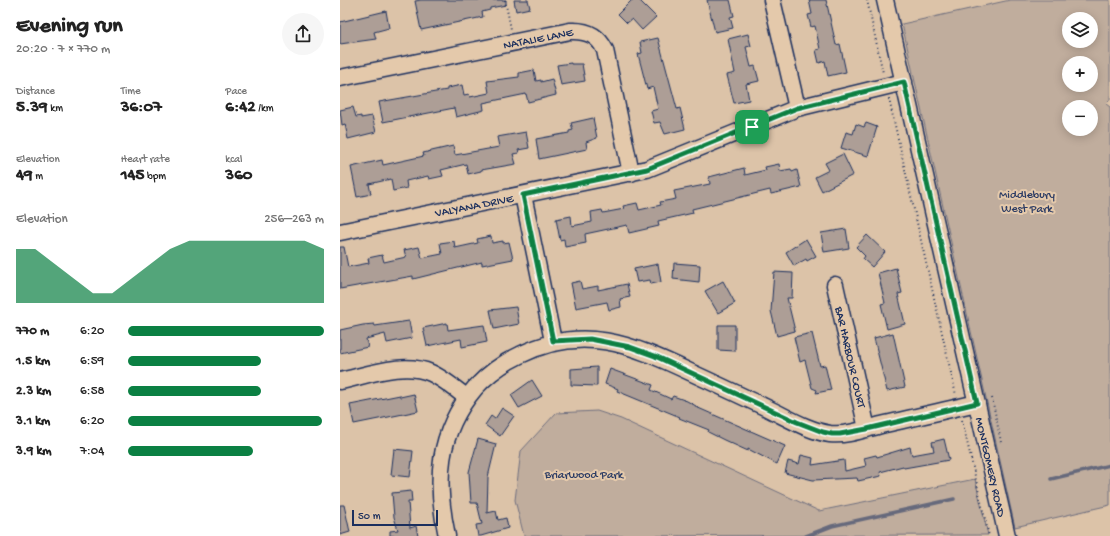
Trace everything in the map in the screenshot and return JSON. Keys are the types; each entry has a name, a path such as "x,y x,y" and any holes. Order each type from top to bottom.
{"street":[{"path":"772,0 797,108"},
{"name":"MONTGOMERY ROAD","path":"885,0 904,82 984,400 1007,536"},
{"name":"NATALIE LANE","path":"340,78 570,31 583,31 594,36 605,50 631,173"},
{"name":"VALYANA DRIVE","path":"340,230 631,173 659,165 797,108 904,82"},
{"path":"523,195 553,341"},
{"name":"BAR HARBOUR COURT","path":"835,285 867,429"},
{"path":"447,536 440,498 440,467 449,433 467,398 493,371 510,360 553,341 590,339 630,347 655,356 823,432 840,434 867,429 984,400"},
{"path":"340,381 400,369 416,369 437,376 467,398"}],"path":[{"path":"505,0 511,29"},
{"path":"867,0 884,76"},
{"path":"888,96 957,396"},
{"path":"984,400 993,404"},
{"path":"962,417 989,536"}],"green space":[{"name":"Middlebury West Park","path":"1010,0 1110,0 1110,100 1106,104 1110,107 1110,505 1015,527 902,24"},
{"name":"Briarwood Park","path":"597,411 621,419 819,511 975,479 988,535 524,536 515,500 521,451 556,413"}],"building":[{"path":"506,0 506,5 490,8 490,10 482,12 483,17 421,30 415,1"},
{"path":"514,0 528,0 530,8 516,11"},
{"path":"632,0 639,0 656,17 642,30 632,19 627,23 618,14"},
{"path":"707,0 730,0 734,16 730,17 733,28 715,32"},
{"path":"809,0 826,0 836,45 840,44 846,72 828,76 825,61 819,63 816,50 820,49 815,26 811,27 808,15 812,14"},
{"path":"386,11 389,28 374,32 376,39 340,44 340,22"},
{"path":"748,34 751,46 746,47 751,67 755,66 759,81 746,84 749,100 734,103 727,75 735,73 728,39"},
{"path":"658,38 677,109 680,108 685,129 665,134 660,122 654,123 651,111 658,109 653,87 647,89 638,54 642,53 640,42"},
{"path":"571,63 582,64 585,81 561,85 557,65"},
{"path":"534,70 536,81 541,80 541,82 552,79 556,95 528,102 526,94 483,103 484,110 456,117 454,108 383,122 379,102 447,90 447,88 462,85 464,95 469,94 470,97 489,93 487,81 519,77 519,73"},
{"path":"353,107 356,117 361,116 361,118 372,116 376,132 348,139 345,124 342,125 340,110"},
{"path":"593,118 597,138 586,142 587,149 539,159 536,139 569,133 569,131 573,130 571,123"},
{"path":"866,123 877,127 868,156 841,148 846,132 853,134 856,124 864,127"},
{"path":"526,132 529,148 518,150 519,153 513,154 516,164 481,170 468,174 466,164 441,170 443,176 429,179 428,176 406,181 407,188 393,191 391,179 369,184 371,194 357,197 351,167 382,160 383,165 424,156 423,153 453,146 455,155 499,147 497,137"},
{"path":"843,154 853,175 822,191 815,177 829,170 825,163"},
{"path":"779,164 780,171 791,169 792,172 797,170 801,187 771,194 770,190 692,209 693,213 658,221 659,226 629,233 627,225 585,234 586,243 565,247 564,239 560,240 556,219 571,216 572,226 592,222 591,212 602,210 603,213 624,209 623,206 637,203 639,210 661,205 660,202 676,199 674,191 710,184 709,177 744,168 745,175 766,170 765,167"},
{"path":"846,229 849,248 824,252 821,233"},
{"path":"867,235 885,252 872,267 863,259 865,256 856,247"},
{"path":"491,236 492,243 503,241 503,243 509,242 513,259 482,265 482,262 413,279 413,276 340,289 340,247 344,247 348,267 369,263 368,258 382,255 384,262 406,257 404,250 419,247 422,258 442,254 440,243 454,241 455,248 478,243 477,239"},
{"path":"806,239 816,256 807,261 806,259 794,266 786,252"},
{"path":"674,263 700,265 699,282 673,279"},
{"path":"658,264 661,282 651,284 650,280 637,282 634,269"},
{"path":"896,268 902,293 898,294 905,324 887,329 881,304 885,303 878,273"},
{"path":"774,272 793,273 792,298 787,298 795,331 777,336 771,311"},
{"path":"580,281 582,289 598,286 598,290 627,284 630,297 620,299 621,307 609,310 607,302 576,308 571,283"},
{"path":"723,281 735,303 718,313 705,291"},
{"path":"516,307 519,324 494,329 490,310"},
{"path":"409,321 412,338 387,343 385,334 366,339 368,347 340,353 340,330 363,325 374,324 375,326"},
{"path":"447,323 448,330 484,325 487,342 462,347 461,339 427,346 423,328"},
{"path":"718,325 735,325 735,351 718,350"},
{"path":"812,333 820,366 825,365 831,390 816,393 817,390 812,388 805,360 800,362 794,337"},
{"path":"893,333 905,387 887,391 874,338"},
{"path":"597,367 597,386 571,385 571,369"},
{"path":"610,369 653,385 651,390 671,399 673,396 687,401 696,407 785,446 777,464 748,449 748,451 708,432 709,430 617,391 618,389 605,384"},
{"path":"532,380 542,396 519,408 511,395"},
{"path":"414,394 418,411 354,424 350,405 400,395 400,397"},
{"path":"502,408 514,416 500,436 485,425 491,416 495,419"},
{"path":"478,439 496,444 488,477 487,513 496,511 498,520 506,518 508,528 481,536 478,536 476,525 482,524 477,503 471,503 469,472"},
{"path":"944,439 949,460 904,468 903,466 880,472 881,476 858,481 857,478 813,480 785,473 788,461 799,464 801,455 813,458 812,465 844,460 845,471 866,466 864,458 876,455 877,457 910,447 912,455 934,451 932,442"},
{"path":"394,449 413,451 410,477 391,475"},
{"path":"411,491 412,502 408,502 410,528 416,526 418,536 390,536 390,531 398,530 394,517 392,493"},
{"path":"340,505 344,505 350,532 340,535"}],"waterway":[{"path":"1051,479 1110,465"},
{"path":"806,536 832,526 954,499"}],"route":[{"path":"904,82 977,403 867,429 832,434 797,422 655,356 630,347 590,339 553,341 523,195 647,169 752,127 797,108 904,82"}]}
